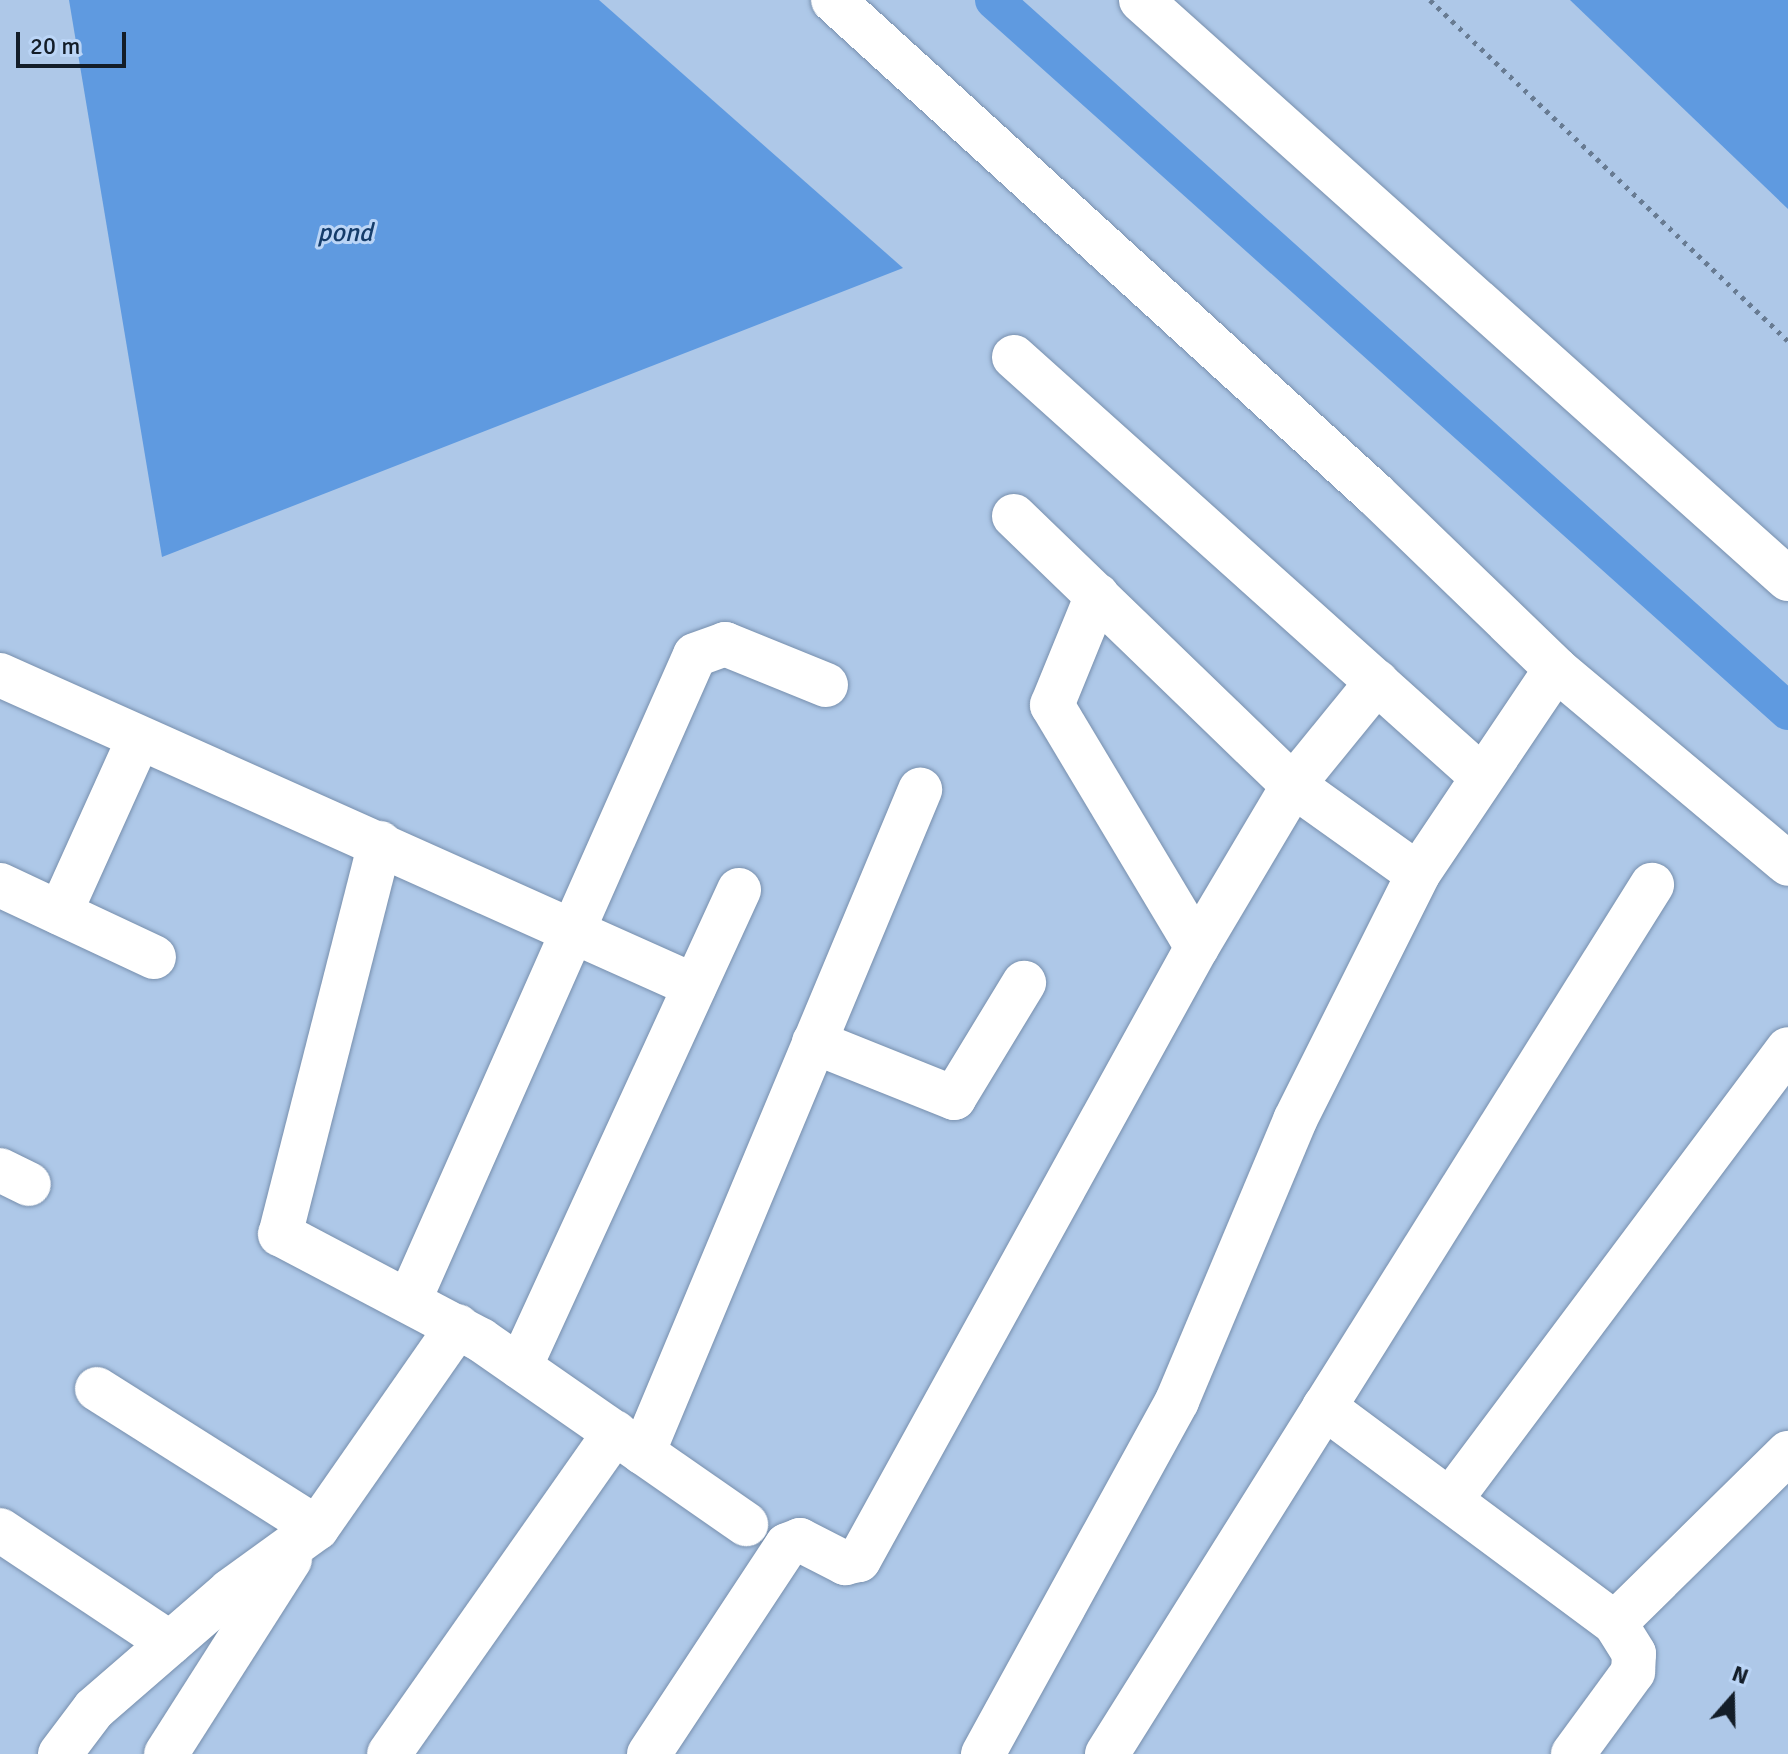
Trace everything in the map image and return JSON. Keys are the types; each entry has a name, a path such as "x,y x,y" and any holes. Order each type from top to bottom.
{"street":[{"path":"833,0 1556,669 1788,864"},
{"path":"1141,0 1788,579"},
{"path":"1014,357 1481,776"},
{"path":"1014,516 1293,785 1418,874"},
{"path":"1097,595 1052,705 1197,947"},
{"path":"409,1301 701,647 725,644 826,685"},
{"path":"983,1754 1177,1401 1295,1120 1418,874 1481,776 1556,669"},
{"path":"0,675 695,986"},
{"path":"649,1754 787,1545 800,1540 845,1563 859,1560 1197,947 1293,785 1377,682"},
{"path":"60,913 139,738"},
{"path":"389,1754 629,1443 814,1042 920,790"},
{"path":"380,843 279,1227 458,1326 746,1524"},
{"path":"0,885 154,957"},
{"path":"1107,1754 1652,885"},
{"path":"520,1367 739,890"},
{"path":"814,1042 954,1098 1024,983"},
{"path":"1451,1499 1788,1049"},
{"path":"166,1754 307,1538 458,1326"},
{"path":"97,1389 307,1538"},
{"path":"1324,1407 1615,1623 1634,1654 1633,1672 1573,1754"},
{"path":"1615,1623 1788,1453"},
{"path":"0,1530 170,1643"},
{"path":"60,1754 94,1709 230,1591 307,1538"}],"path":[{"path":"1430,0 1788,341"}],"water":[{"name":"pond","path":"69,0 599,0 903,268 162,557"},
{"path":"1570,0 1788,0 1788,209"}],"waterway":[{"path":"994,0 1788,711"}]}
